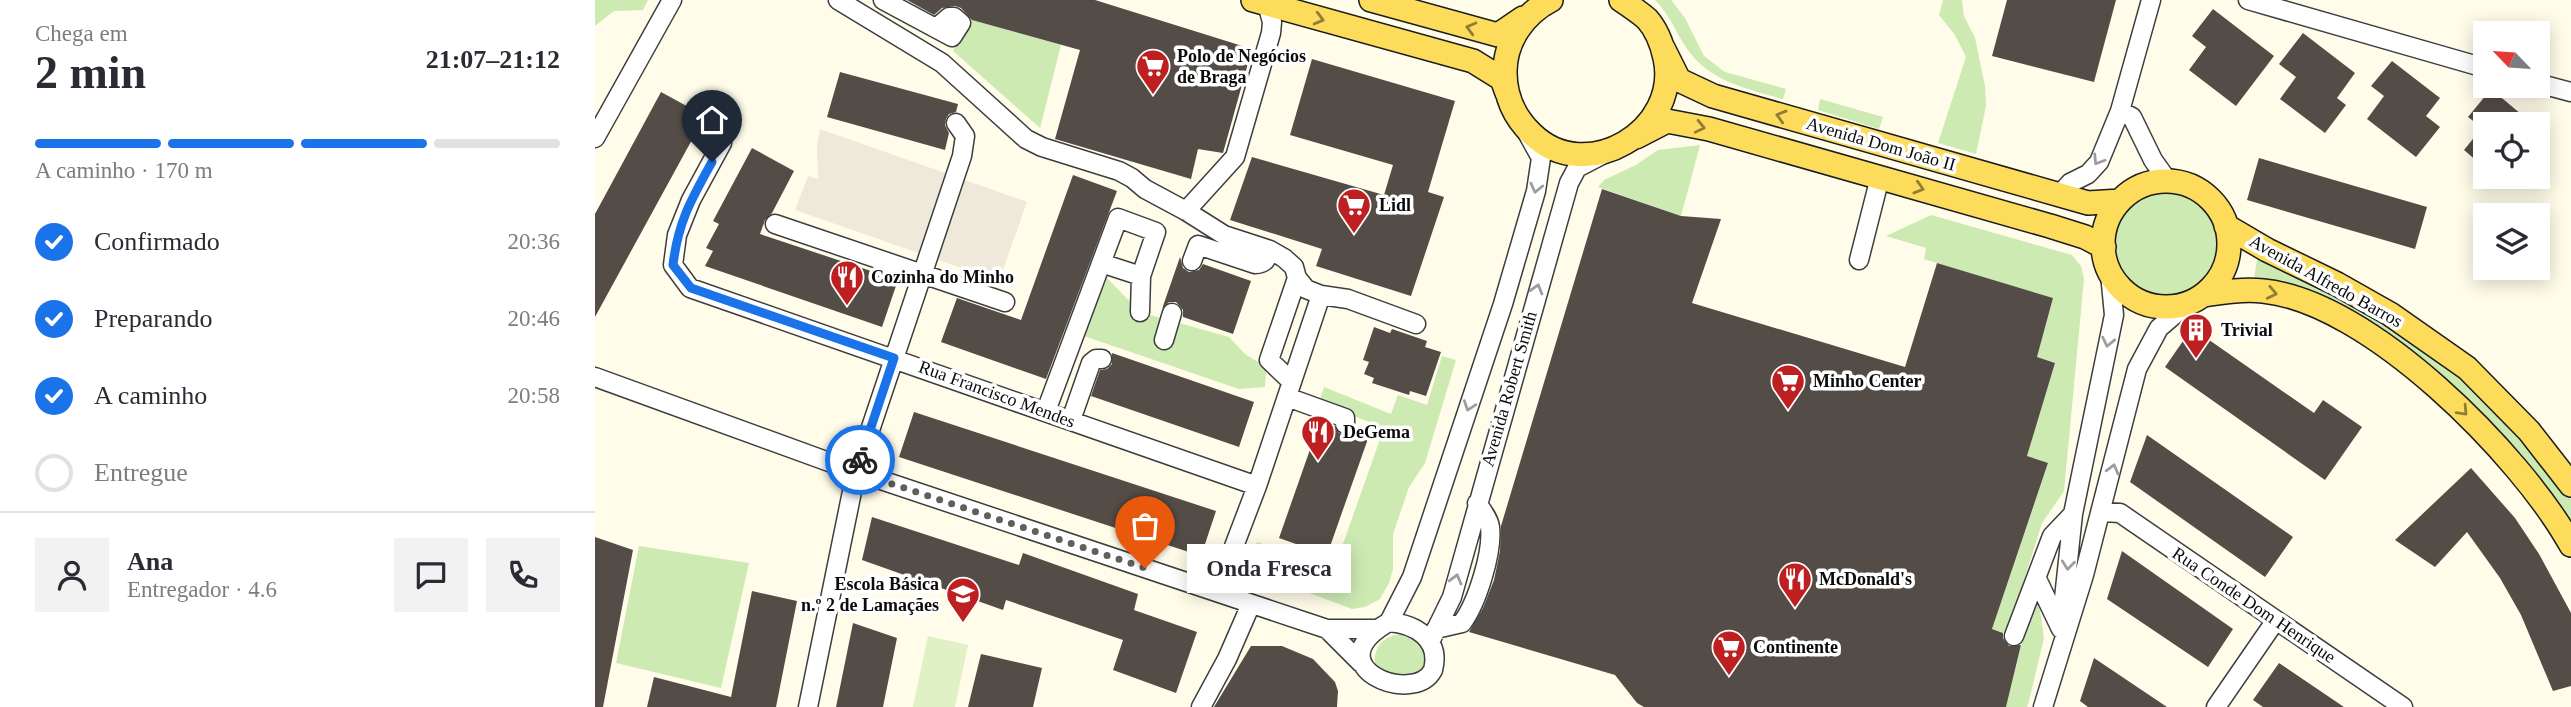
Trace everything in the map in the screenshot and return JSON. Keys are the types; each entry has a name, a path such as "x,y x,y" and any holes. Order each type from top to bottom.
{"main road":[{"path":"1371,0 1498,35 1551,0"},
{"name":"Avenida Dom João II","path":"1621,0 1647,20 1679,80 1713,96 2093,204 2120,201 2138,188 2168,181"},
{"path":"1269,5 1473,61 1502,79 1508,98 1523,125 1536,138 1563,152 1593,155 1608,152"},
{"path":"1508,98 1505,84 1506,56 1513,38 1532,12"},
{"path":"1636,137 1657,112 1664,97 1667,65 1663,48"},
{"name":"Avenida Dom João II","path":"1608,152 1667,121 1709,129 2085,237 2104,247"},
{"path":"2120,201 2106,224 2104,247 2110,274 2127,295 2155,307 2195,300 2216,283 2227,261 2227,226 2209,198 2197,189 2168,181"},
{"name":"Avenida Alfredo Barros","path":"2227,226 2267,250 2391,314 2467,368 2529,431 2571,485"},
{"name":"Avenida Alfredo Barros","path":"2195,300 2239,291 2273,293 2332,313 2369,336 2415,368 2456,402 2532,489 2571,545"}],"street":[{"path":"595,138 672,0"},
{"path":"838,0 942,63 994,107 1026,139 1042,147 1119,171 1224,235 1270,250 1294,267 1297,278 1306,289 1321,295 1348,299 1416,324"},
{"path":"883,0 936,28"},
{"path":"2059,195 2070,183 2088,174 2099,162 2120,111 2151,0"},
{"path":"2248,0 2473,65"},
{"path":"1187,211 1235,157 1271,33 1269,5"},
{"path":"2550,86 2571,92"},
{"path":"2120,111 2132,117 2153,160 2168,181"},
{"path":"808,707 856,472 962,156 965,136 955,122"},
{"name":"Avenida Robert Smith","path":"1383,625 1412,577 1503,304 1536,191 1541,158 1523,125"},
{"name":"Rua Francisco Mendes","path":"722,143 691,200 677,235 673,265 691,288 1257,486"},
{"name":"Avenida Robert Smith","path":"1433,635 1451,597 1569,183 1577,168 1608,152"},
{"path":"1859,260 1880,177"},
{"path":"1047,411 1118,218 1156,232 1141,276 1140,312"},
{"path":"775,225 1005,302"},
{"path":"1192,261 1198,245 1255,264 1267,260 1270,250"},
{"path":"1101,262 1141,276"},
{"path":"2059,651 2073,514 2113,315 2110,274"},
{"path":"1297,278 1269,360 1290,390 1345,418 1345,424"},
{"path":"1217,591 1257,486 1321,295"},
{"path":"2043,707 2102,512 2137,369 2159,328 2169,317 2195,300"},
{"path":"1164,340 1172,313"},
{"path":"1071,421 1091,363 1102,359"},
{"path":"595,377 856,472 1327,629 1409,625 1433,635 1462,623 1471,612 1491,547 1490,524 1477,503"},
{"name":"Rua Conde Dom Henrique","path":"2102,512 2120,513 2403,707"},
{"path":"2014,636 2052,536 2073,514"},
{"path":"2037,579 2061,630"},
{"path":"1201,707 1227,659 1251,604"},
{"path":"2215,707 2276,620"},
{"path":"1383,625 1362,651 1361,663 1365,676 1375,692 1415,695 1432,671 1433,635"},
{"path":"1327,629 1361,663"}],"green space":[{"path":"595,0 648,0 643,10 614,11 595,26"},
{"path":"1655,0 1671,0 1685,18 1704,56 1725,72 1786,89 1783,99 1733,84 1710,72 1691,54"},
{"path":"1943,0 1962,0 1964,16 1975,38 1985,86 1986,106 1976,154 1938,143 1966,57 1955,35 1939,15"},
{"path":"970,19 1061,45 1040,128 953,51"},
{"path":"1820,99 1883,117 1879,129 1818,110"},
{"path":"1700,145 1681,216 1598,187 1604,180 1636,165 1658,150"},
{"path":"2166,188 2188,192 2206,204 2218,222 2222,244 2218,266 2206,284 2188,296 2166,300 2144,296 2126,284 2114,266 2110,244 2114,222 2126,204 2144,192"},
{"path":"1931,215 2072,255 2081,266 2084,279 2064,491 2042,523 2007,634 1992,629 2048,464 2027,456 2055,363 2037,357 2053,298 1924,259 1926,248 1886,236"},
{"path":"2258,254 2406,333 2466,382 2528,444 2569,496 2571,526 2521,454 2459,393 2253,284"},
{"path":"1107,278 1140,312 1229,337 1245,354 1266,367 1265,387 1239,389 1084,336"},
{"path":"1442,356 1456,360 1425,463 1409,487 1393,534 1393,569 1380,599 1365,607 1352,609 1248,570 1246,568 1257,542 1303,559 1307,550 1338,558 1379,442 1372,423 1319,403 1324,387 1391,414 1398,395 1427,405"},
{"path":"639,546 749,563 721,688 616,663"},
{"path":"2038,596 2044,638 2029,701 2027,707 2006,707 2023,639"},
{"path":"1401,634 1418,644 1425,659 1420,674 1404,685 1375,666 1376,653 1384,640"},
{"path":"928,636 968,645 955,707 913,707"}],"shaded area":[{"path":"820,129 1027,202 999,281 795,210 808,176 818,179 817,146"}],"building":[{"name":"Polo de Negócios de Braga","path":"907,0 1095,0 1252,49 1223,153 1198,149 1191,179 1055,139 1080,50 972,20 961,8 955,6 942,8 934,15"},
{"path":"2007,0 2116,0 2094,82 1992,56"},
{"path":"2213,9 2274,56 2236,106 2189,70 2206,47 2192,36"},
{"path":"2303,33 2355,73 2337,98 2346,105 2325,133 2280,99 2296,77 2279,64"},
{"path":"1312,59 1455,101 1428,192 1444,197 1411,296 1316,266 1322,249 1230,220 1252,157 1384,195 1393,165 1290,135"},
{"path":"2392,61 2440,98 2426,116 2440,127 2416,157 2367,119 2384,96 2371,86"},
{"path":"840,72 958,104 956,112 949,114 946,119 945,125 949,133 945,150 827,117"},
{"path":"661,92 705,116 595,317 595,214"},
{"path":"2484,98 2502,98 2519,112 2473,112 2473,121 2468,117"},
{"path":"2473,139 2473,158 2464,150"},
{"path":"752,148 794,171 772,213 765,220 760,234 898,280 882,327 705,266 713,251 706,248 719,224 713,221"},
{"path":"2259,158 2427,207 2415,249 2247,200"},
{"path":"1073,175 1117,191 1046,379 941,342 957,298 1021,320"},
{"name":"Minho Center","path":"1602,189 1681,216 1721,219 1692,303 1905,367 1937,263 2053,298 2037,357 2055,363 2027,456 2048,463 1992,629 2003,633 2009,646 2021,645 2006,707 1644,707 1637,703 1615,675 1469,632 1483,608 1494,580 1500,551 1501,526"},
{"path":"1180,257 1183,268 1189,272 1199,270 1203,264 1251,281 1233,334 1183,317 1183,310 1176,302 1169,302 1162,309"},
{"path":"1374,327 1390,333 1392,329 1427,341 1425,347 1441,352 1426,396 1410,391 1409,395 1372,383 1374,378 1364,374 1369,362 1363,360"},
{"path":"2192,328 2314,413 2323,400 2362,427 2325,480 2165,367"},
{"path":"1112,353 1254,402 1239,447 1091,396 1100,370 1107,369 1112,364"},
{"path":"914,412 1216,511 1201,556 899,457"},
{"path":"1320,421 1334,426 1344,435 1355,428 1370,433 1327,555 1279,538"},
{"path":"2147,435 2293,537 2265,577 2130,482"},
{"path":"2471,468 2515,518 2539,554 2571,613 2571,686 2553,691 2521,615 2500,578 2467,532 2435,567 2395,540"},
{"path":"872,517 1019,565 1023,553 1138,594 1134,610 1197,632 1176,693 1113,670 1123,640 1006,600 1003,610 862,560"},
{"path":"595,537 633,550 603,707 595,707"},
{"path":"2122,551 2233,629 2208,667 2107,599"},
{"path":"752,591 797,601 776,707 647,707 654,677 731,697"},
{"path":"853,623 897,638 883,707 836,707"},
{"path":"1251,646 1282,646 1313,659 1335,682 1338,691 1337,707 1214,707"},
{"path":"981,654 1042,668 1033,707 968,707"},
{"path":"2094,658 2167,707 2088,707 2080,701"},
{"path":"2279,663 2344,707 2263,707 2253,700"}],"way so far":[{"path":"860,460 856,472 1145,568"}],"place":[{"name":"Polo de Negócios de Braga","path":"1153,96"},
{"name":"Lidl","path":"1354,235"},
{"name":"Cozinha do Minho","path":"847,307"},
{"name":"Trivial","path":"2196,360"},
{"name":"Minho Center","path":"1788,411"},
{"name":"DeGema","path":"1318,462"},
{"name":"Onda Fresca","path":"1145,568"},
{"name":"McDonald's","path":"1795,609"},
{"name":"Escola Básica n.º 2 de Lamaçães","path":"963,624"},
{"name":"Continente","path":"1729,677"}],"route":[{"path":"712,162 691,200 677,235 673,265 691,288 894,358 860,460"}]}
